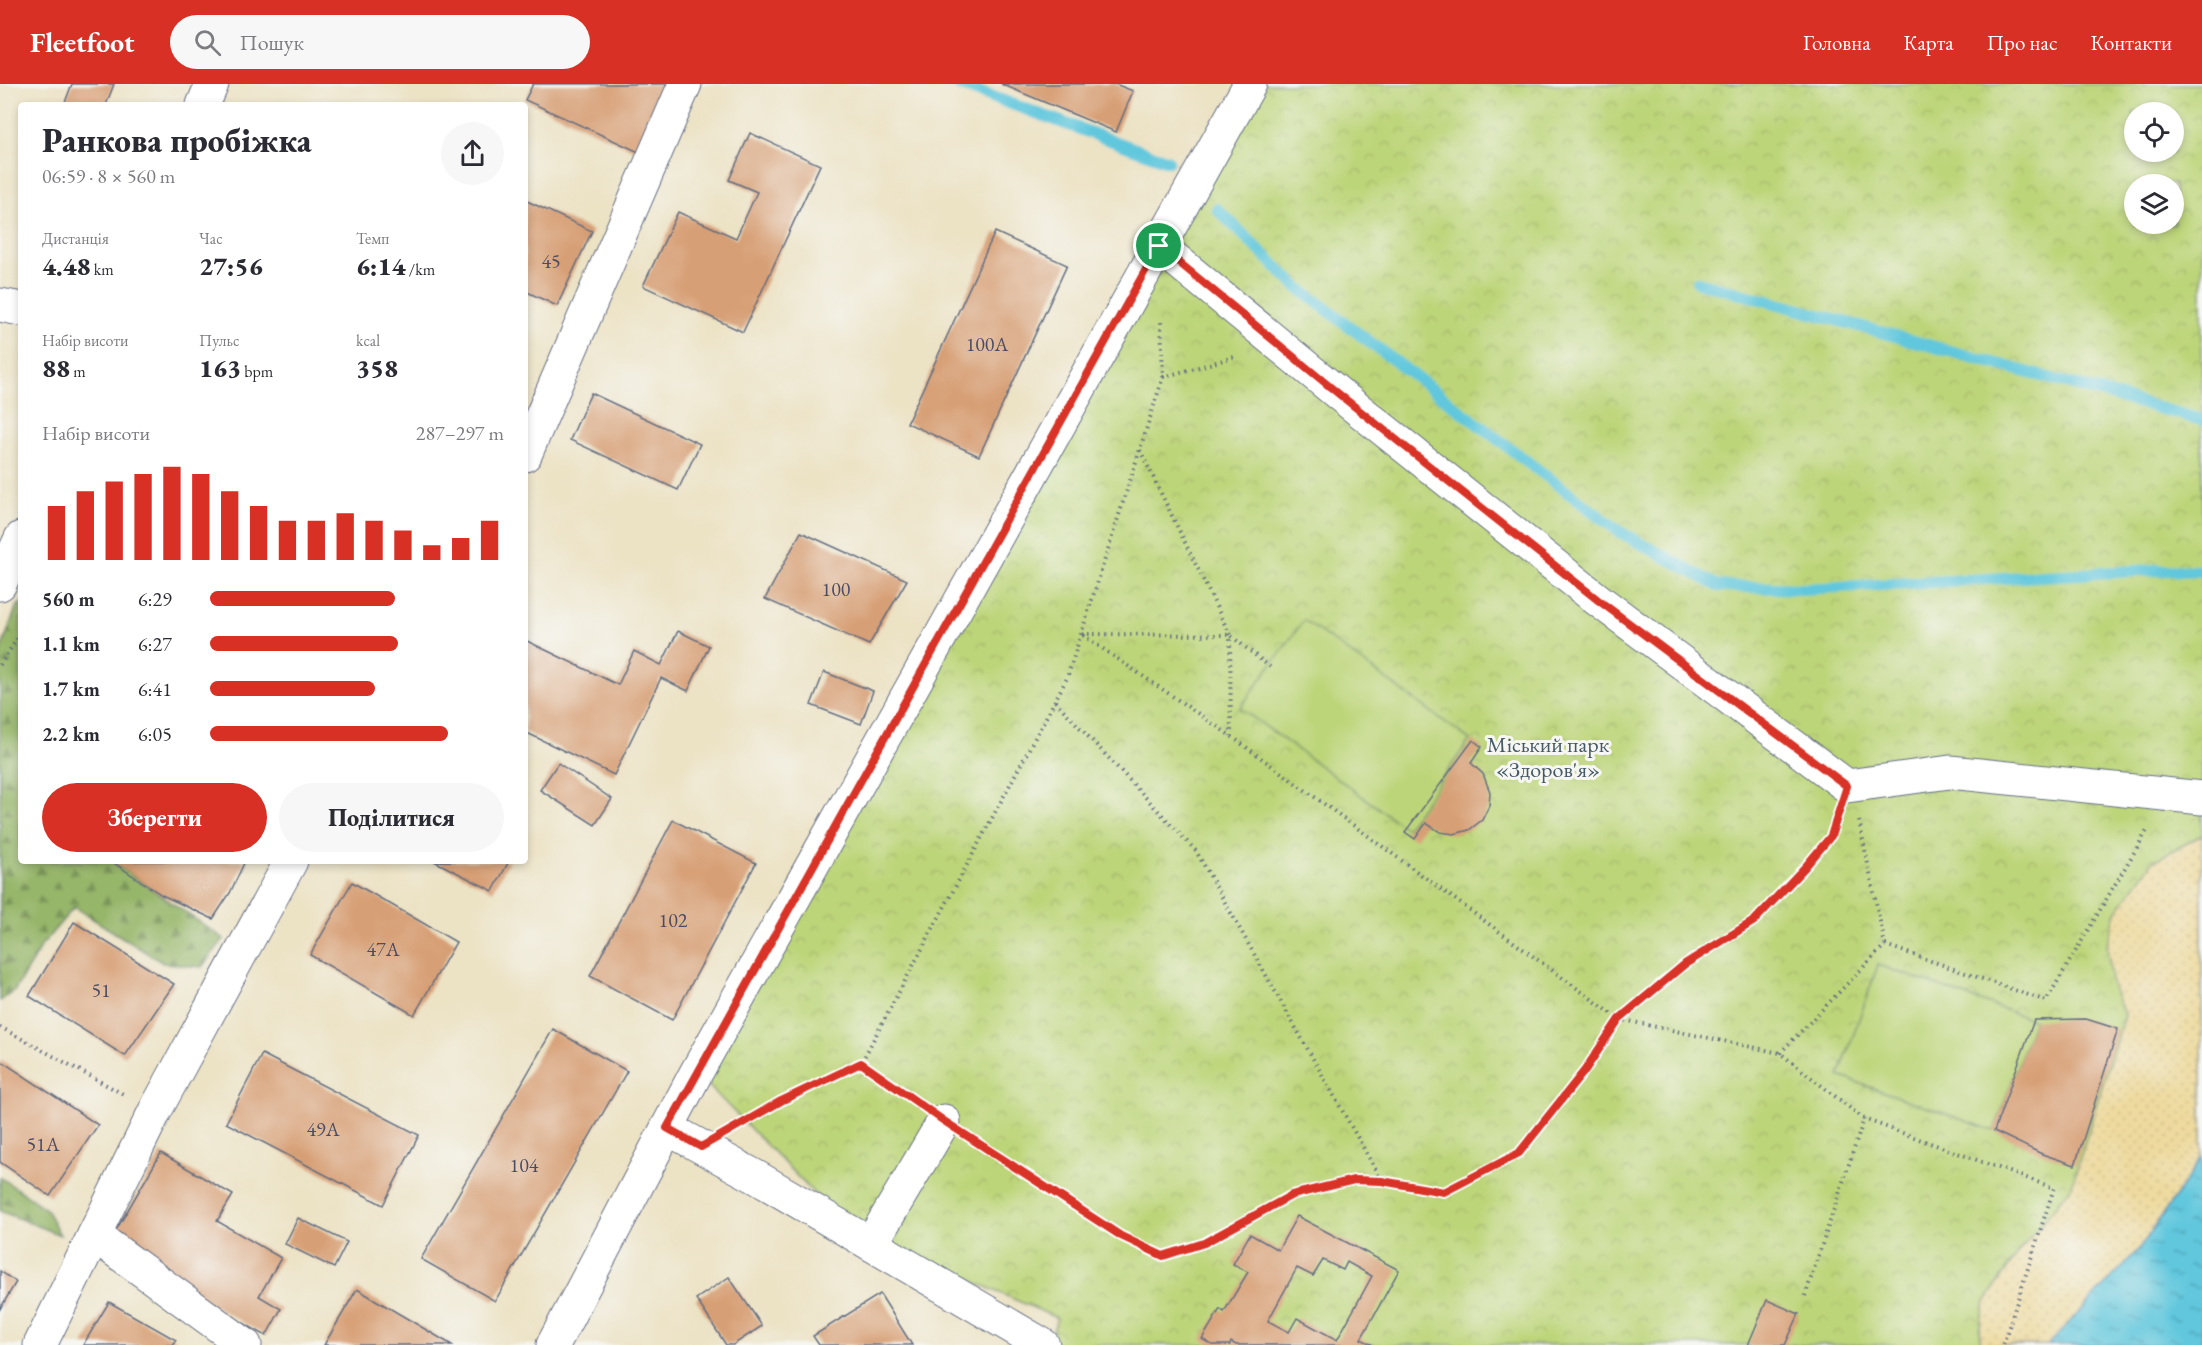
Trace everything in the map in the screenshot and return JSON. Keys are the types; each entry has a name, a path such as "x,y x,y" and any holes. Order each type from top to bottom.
{"street":[{"path":"204,102 212,84"},
{"path":"528,448 685,84"},
{"path":"553,1345 667,1128 1250,84"},
{"path":"1159,246 1598,600 1847,786 1950,772 2202,798"},
{"path":"0,305 18,308"},
{"path":"0,584 18,545"},
{"path":"40,1345 155,1111 289,864"},
{"path":"871,1244 944,1121"},
{"path":"667,1128 1043,1345"},
{"path":"94,1235 245,1345"}],"path":[{"path":"701,1147 781,1101 861,1063 1067,678 1163,377 1161,318"},
{"path":"1163,377 1278,344"},
{"path":"1140,450 1230,635 1231,736"},
{"path":"1081,634 1230,635 1270,667"},
{"path":"1081,634 1231,736 1619,1019 1780,1053 1864,1119 2054,1188 2003,1345"},
{"path":"0,665 18,638"},
{"path":"1055,701 1196,852 1382,1181"},
{"path":"861,1063 944,1121 1121,1236 1163,1256 1204,1243 1292,1195 1354,1180 1382,1181 1444,1192 1519,1153 1585,1070 1619,1019 1685,964 1754,921 1831,836 1847,786"},
{"path":"1885,945 2046,1001 2168,794"},
{"path":"1858,817 1885,945"},
{"path":"1780,1053 1885,945"},
{"path":"0,1027 155,1111"},
{"path":"1805,1296 1864,1119"}],"green space":[{"name":"Міський парк «Здоров'я»","path":"1250,84 2202,84 2202,835 2153,861 2116,912 2107,943 2111,983 2124,1015 2071,1188 2021,1248 1985,1302 1979,1330 1981,1345 1049,1345 1057,1318 846,1226 696,1073"},
{"path":"18,606 18,864 115,864 224,939 202,967 163,963 74,907 41,946 15,990 0,1001 0,653"},
{"path":"1304,620 1470,740 1406,828 1240,708"},
{"path":"1878,965 2034,1020 1994,1131 1839,1076"},
{"path":"0,1177 46,1209 60,1235 0,1211"}],"sand":[{"path":"2202,835 2202,1157 2140,1248 2048,1345 1981,1345 1979,1330 1985,1302 2021,1248 2124,1015 2111,983 2107,943 2116,912 2153,861"}],"water":[{"path":"2202,1157 2202,1345 2048,1345 2140,1248"}],"building":[{"path":"72,84 114,84 107,102 65,102"},
{"path":"533,84 672,84 641,153 525,100"},
{"path":"1001,84 1115,84 1133,91 1116,132"},
{"path":"750,133 820,165 743,332 643,286 678,212 736,238 757,192 729,180"},
{"path":"528,201 592,231 557,306 528,292"},
{"path":"995,232 1067,265 979,456 907,423"},
{"path":"591,393 700,444 678,490 570,440"},
{"path":"801,532 907,580 869,645 765,599"},
{"path":"678,631 709,646 688,691 661,678 614,775 528,733 528,641 618,685 634,651 661,665"},
{"path":"824,672 873,691 861,724 811,705"},
{"path":"1473,740 1482,747 1471,763 1483,774 1490,792 1489,806 1482,820 1469,830 1454,834 1440,832 1426,823 1415,839 1405,832"},
{"path":"558,763 612,799 595,825 540,790"},
{"path":"673,820 756,863 672,1020 590,976"},
{"path":"116,864 244,864 230,893 213,919 162,895"},
{"path":"440,864 507,864 493,891"},
{"path":"352,882 456,942 414,1015 310,955"},
{"path":"74,922 174,984 125,1056 29,996"},
{"path":"2086,1019 2118,1029 2075,1165 2042,1154 1994,1131 2034,1020"},
{"path":"553,1029 627,1071 495,1301 421,1259"},
{"path":"262,1054 419,1135 383,1205 226,1123"},
{"path":"0,1060 98,1125 50,1196 0,1162"},
{"path":"161,1153 233,1195 217,1221 281,1258 259,1296 281,1309 266,1336 108,1244"},
{"path":"1297,1216 1399,1270 1361,1339 1373,1345 1236,1345 1231,1342 1230,1345 1212,1345 1202,1339 1220,1309 1224,1312 1248,1272 1233,1264 1250,1234 1278,1250","holes":["1323,1260 1343,1270 1347,1262 1372,1276 1337,1340 1297,1318 1289,1332 1268,1321 1297,1268 1313,1276"]},
{"path":"298,1218 347,1242 334,1268 285,1244"},
{"path":"0,1271 16,1282 0,1309"},
{"path":"729,1277 762,1326 733,1345 726,1345 696,1299"},
{"path":"357,1289 452,1345 324,1345"},
{"path":"880,1294 912,1345 819,1345 813,1336"},
{"path":"1767,1300 1799,1314 1785,1345 1748,1345"},
{"path":"109,1302 176,1340 173,1345 83,1345"}],"waterway":[{"path":"957,84 1168,161"},
{"path":"1217,209 1296,286 1620,532 1718,586 1803,589 2154,570 2202,571"},
{"path":"1698,282 2202,420"}],"route":[{"path":"1159,246 1340,395 1598,600 1847,786 1831,836 1754,921 1685,964 1619,1019 1585,1070 1519,1153 1444,1192 1382,1181 1354,1180 1292,1195 1204,1243 1163,1256 1121,1236 944,1121 861,1063 781,1101 701,1147 667,1128 1159,246"}]}
